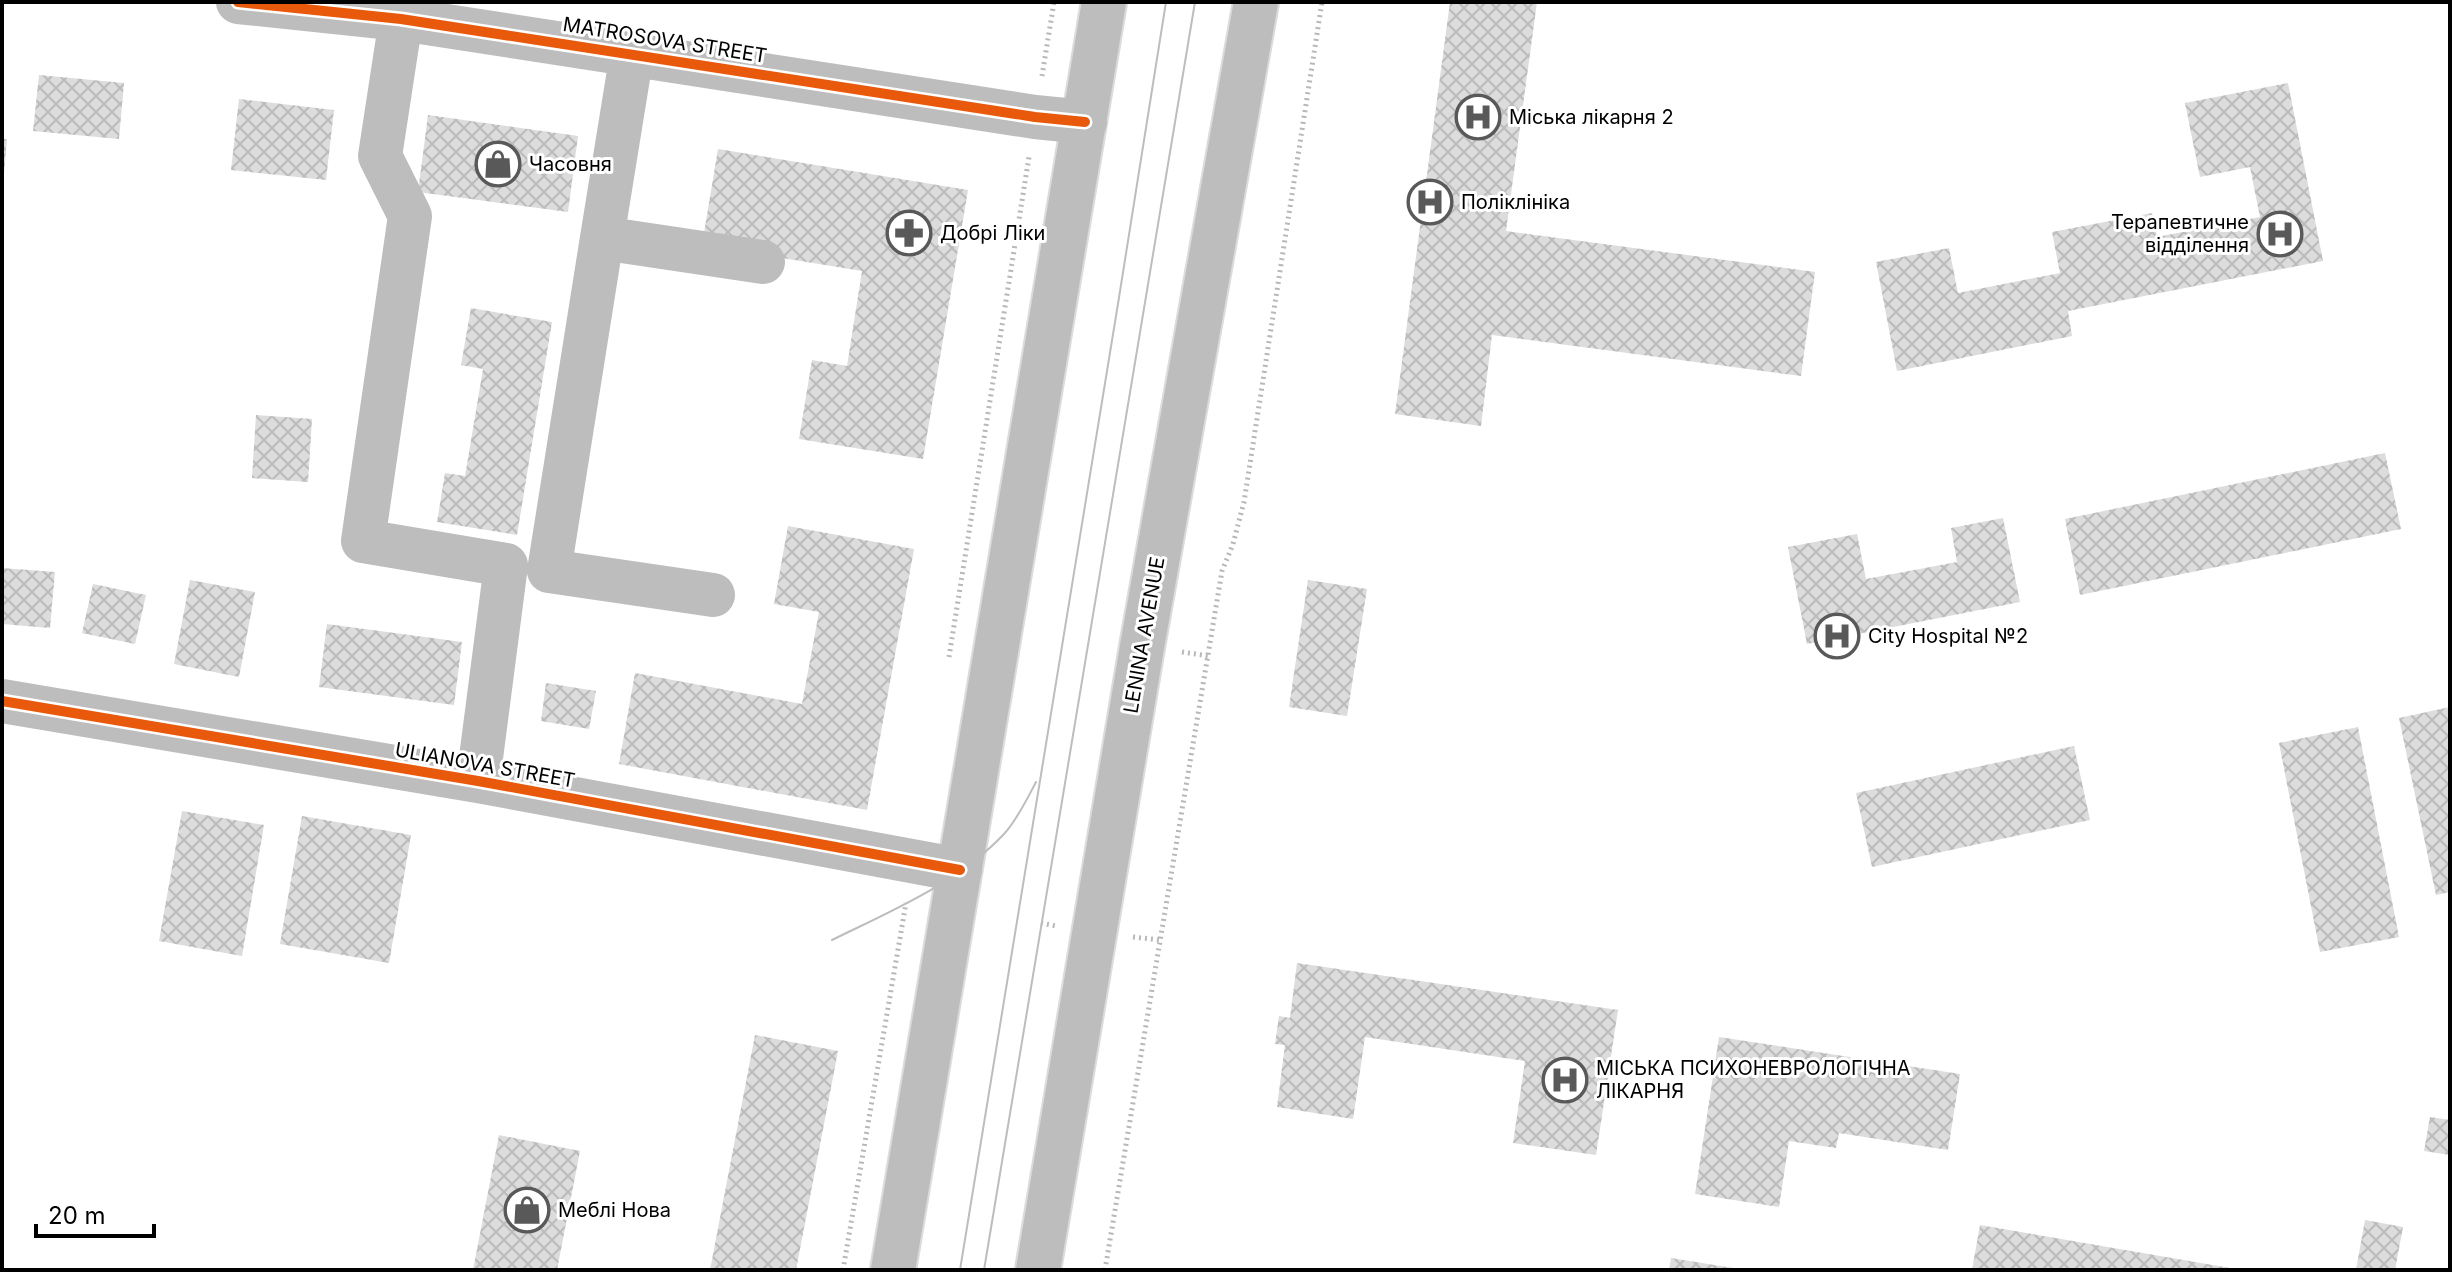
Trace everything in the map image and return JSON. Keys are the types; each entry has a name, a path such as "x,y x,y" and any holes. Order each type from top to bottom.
{"main road":[{"name":"MATROSOVA STREET","path":"238,2 401,19 1035,117 1085,122"},
{"path":"893,1270 1104,2"},
{"name":"LENINA AVENUE","path":"1038,1270 1139,662 1256,2"},
{"path":"401,19 380,156 410,216 363,541 506,565 478,781"},
{"path":"632,53 549,571 713,595"},
{"path":"602,238 763,262"},
{"name":"ULIANOVA STREET","path":"2,701 478,781 960,870"}],"path":[{"path":"948,661 1054,2"},
{"path":"1105,1270 1222,571 1244,502 1322,2"},
{"path":"843,1270 916,863"}],"building":[{"name":"Міська лікарня 2","path":"1450,2 1537,2 1506,231 1815,272 1801,376 1492,335 1481,426 1395,414"},
{"path":"39,75 124,83 119,139 33,131"},
{"path":"2288,83 2323,261 2068,311 2072,336 1897,371 1876,262 1949,248 1958,293 2060,273 2052,232 2152,213 2157,237 2260,217 2250,167 2200,177 2185,103"},
{"path":"239,99 334,110 326,180 231,170"},
{"name":"Часовня","path":"428,115 578,136 568,212 418,192"},
{"path":"2,139 7,139 4,173 2,173"},
{"path":"718,149 968,190 923,459 799,439 812,360 847,366 862,271 702,245"},
{"path":"471,308 552,322 517,535 437,522 445,473 465,476 483,369 461,365"},
{"path":"256,415 312,419 308,482 252,478"},
{"path":"2385,453 2401,529 2080,595 2065,519"},
{"path":"2003,518 2020,602 1807,644 1788,547 1857,534 1866,579 1957,562 1951,528"},
{"path":"788,526 914,549 867,810 619,764 635,673 802,704 819,612 774,604"},
{"path":"2,568 55,572 50,628 2,624"},
{"path":"190,580 255,592 239,677 174,664"},
{"path":"1308,580 1367,589 1347,716 1289,707"},
{"path":"93,584 146,595 135,644 82,633"},
{"path":"327,624 462,642 454,705 319,687"},
{"path":"546,683 596,691 589,729 541,721"},
{"path":"2450,707 2450,892 2436,895 2399,718"},
{"path":"2358,727 2399,937 2320,952 2279,743"},
{"path":"2074,746 2090,820 1872,867 1856,793"},
{"path":"182,811 264,825 242,956 159,941"},
{"path":"302,816 411,835 389,963 280,944"},
{"path":"1297,963 1618,1010 1596,1155 1513,1143 1525,1061 1365,1037 1353,1119 1277,1107 1285,1045 1275,1044 1279,1016 1290,1018"},
{"path":"755,1035 838,1051 796,1270 710,1270"},
{"path":"1719,1037 1960,1074 1948,1150 1839,1133 1836,1148 1789,1141 1779,1207 1695,1194"},
{"path":"2430,1117 2450,1120 2450,1155 2424,1151"},
{"name":"Меблі Нова","path":"499,1135 580,1151 557,1270 473,1270"},
{"path":"2365,1220 2403,1227 2395,1270 2356,1270"},
{"path":"1980,1225 2230,1268 2230,1270 1972,1270"},
{"path":"1671,1258 1733,1268 1733,1270 1669,1270"}],"tram line":[{"path":"960,1270 1166,2"},
{"path":"984,1270 1195,2"},
{"path":"832,940 900,907 966,867 1009,828 1036,782"}],"cycle path":[{"path":"238,2 401,19 1035,117 1085,122"},
{"path":"2,701 478,781 960,870"}],"place":[{"name":"Міська лікарня 2","path":"1478,117"},
{"name":"Часовня","path":"498,164"},
{"name":"Поліклініка","path":"1430,202"},
{"name":"Добрі Ліки","path":"909,233"},
{"name":"Терапевтичне відділення","path":"2280,234"},
{"name":"City Hospital №2","path":"1837,636"},
{"name":"МІСЬКА ПСИХОНЕВРОЛОГІЧНА ЛІКАРНЯ","path":"1565,1080"},
{"name":"Меблі Нова","path":"527,1210"}]}
